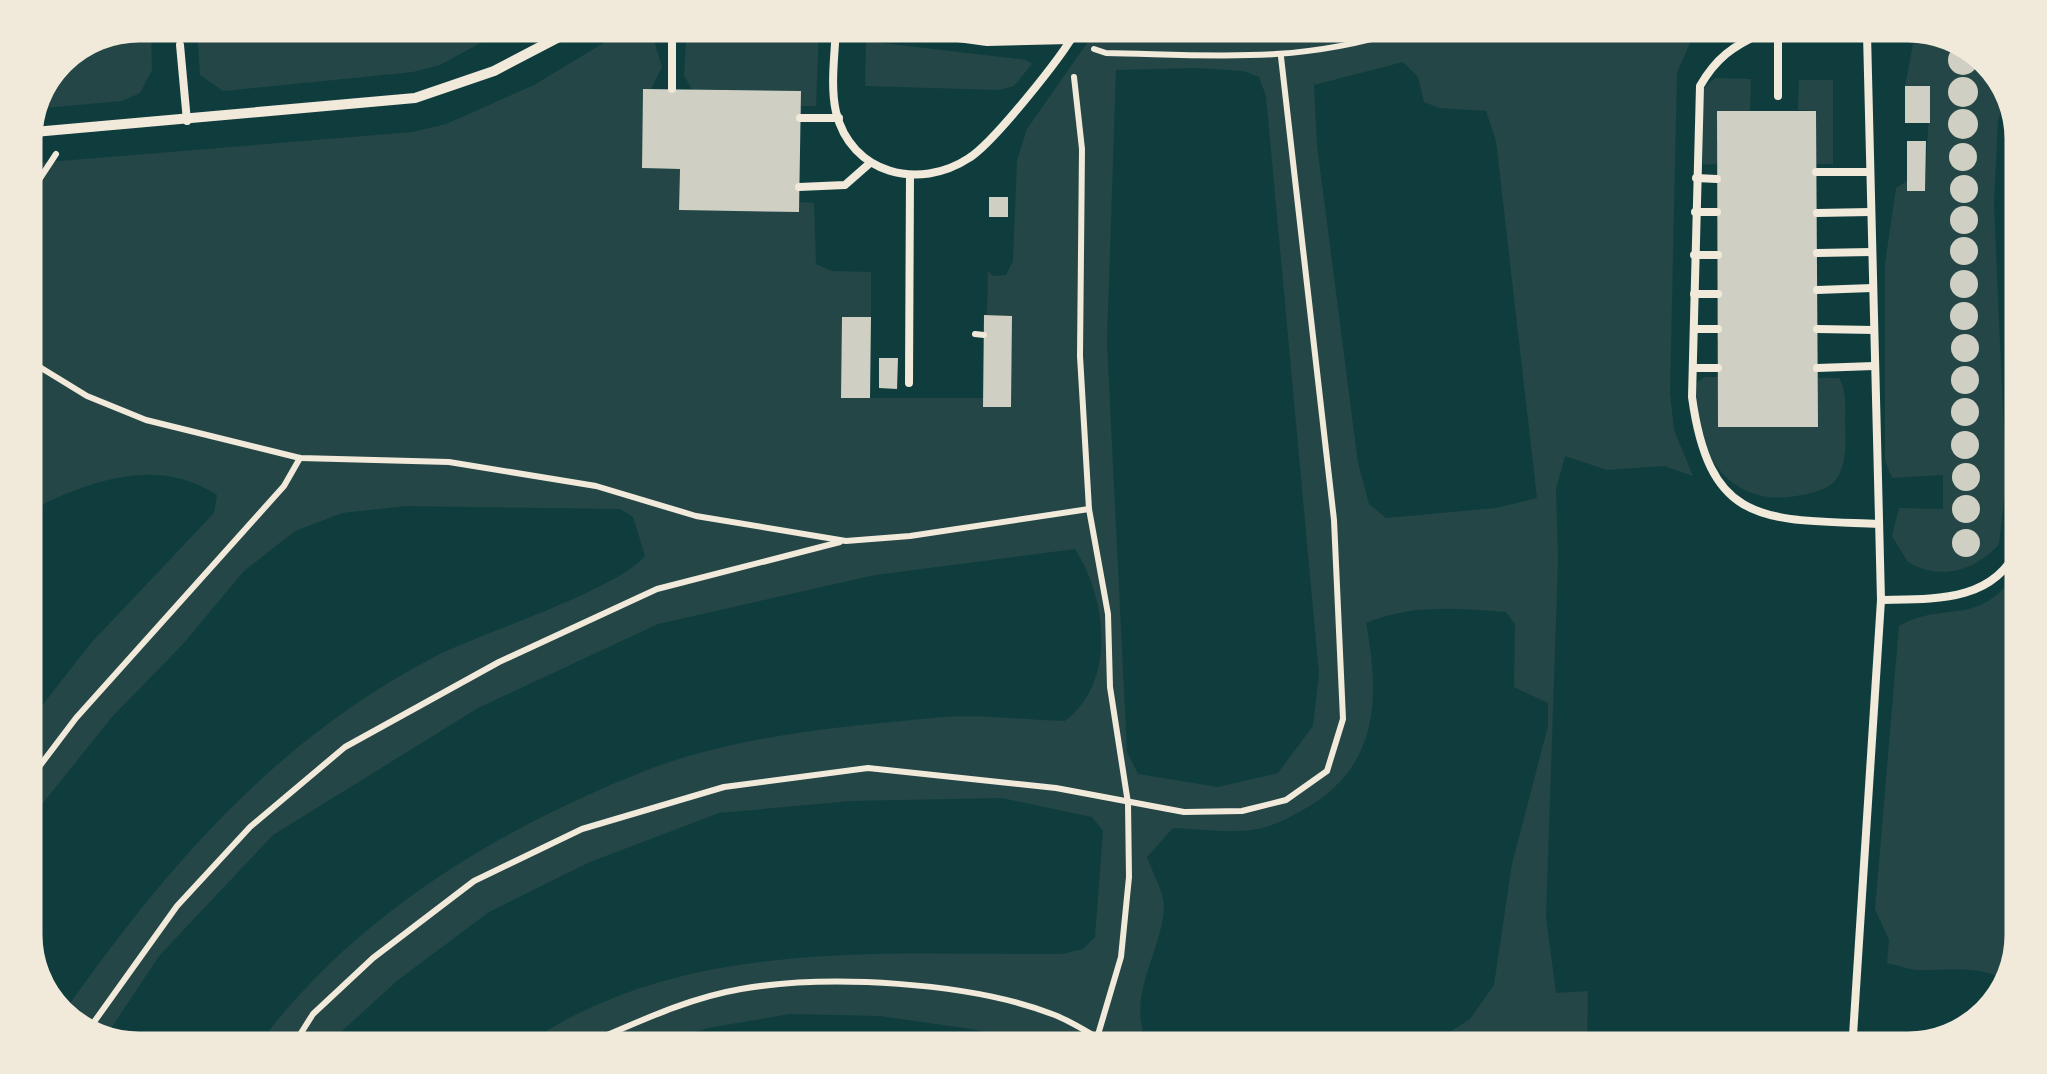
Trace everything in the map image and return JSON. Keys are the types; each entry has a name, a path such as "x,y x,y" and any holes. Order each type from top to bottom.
{"street":[{"path":"40,132 415,98 494,70 554,40"}],"lane":[{"path":"672,40 672,89"},
{"path":"836,40 839,118 854,150 870,163 910,175 952,169 974,156 1070,40"},
{"path":"973,40 1070,40"},
{"path":"1746,40 1735,44 1713,64 1700,86 1693,368 1698,440 1713,477 1736,500 1763,516 1878,524"},
{"path":"1778,40 1778,96"},
{"path":"1853,1034 1880,600 1867,40"},
{"path":"180,45 187,120"},
{"path":"800,118 839,118"},
{"path":"799,186 844,185 870,163"},
{"path":"1816,172 1869,172"},
{"path":"908,383 910,175"},
{"path":"1696,178 1717,179"},
{"path":"1695,212 1717,212"},
{"path":"1817,213 1870,212"},
{"path":"1816,252 1871,252"},
{"path":"1694,256 1718,255"},
{"path":"1817,290 1872,288"},
{"path":"1694,294 1718,294"},
{"path":"1694,328 1718,329"},
{"path":"1818,329 1873,330"},
{"path":"1817,368 1874,366"},
{"path":"1693,368 1718,368"},
{"path":"1880,600 1952,599 1989,584 2007,562"}],"path":[{"path":"1098,1034 1120,957 1129,876 1128,803 1110,687 1108,614 1088,509 1080,356 1082,149 1070,40 1106,53 1281,57 1372,40"},
{"path":"300,1034 313,1014 373,958 474,881 582,829 724,787 868,768 1056,788 1128,803 1203,812 1242,811 1286,800 1327,771 1343,719 1334,520 1281,57"},
{"path":"40,177 68,130"},
{"path":"40,367 86,396 146,420 300,458 449,462 596,486 696,516 846,541"},
{"path":"40,766 76,718 284,486 300,458"},
{"path":"93,1023 177,906 250,827 346,747 500,662 658,590 846,541 910,536 1088,509"},
{"path":"608,1034 668,1009 740,989 832,981 972,993 1052,1014 1090,1034"}],"shaded area":[{"path":"151,40 152,70 140,93 122,101 45,108 57,84 84,57 120,42"},
{"path":"198,40 486,40 440,65 413,72 223,91 200,75"},
{"path":"608,40 654,40 662,67 651,89 643,89 642,168 680,169 679,210 798,212 799,202 814,203 816,264 832,271 871,272 871,317 843,317 842,398 983,398 983,407 1010,407 1012,317 987,315 988,271 993,276 1006,275 1013,261 1017,160 1027,129 1089,40 1691,40 1677,73 1670,393 1674,430 1693,476 1664,466 1607,470 1565,456 1556,489 1558,560 1546,917 1556,993 1588,991 1587,1034 1447,1034 1470,1019 1494,985 1512,864 1548,726 1548,703 1514,687 1515,624 1506,612 1452,609 1417,610 1366,623 1373,677 1369,727 1349,771 1331,790 1290,817 1258,829 1173,828 1147,857 1164,909 1142,995 1144,1034 989,1034 880,1016 790,1014 689,1034 543,1034 589,1008 653,984 719,968 855,955 1062,954 1083,949 1095,937 1103,831 1092,817 1002,798 850,801 719,813 590,862 489,912 398,980 341,1034 267,1034 342,952 435,879 538,819 647,770 718,748 831,728 959,716 1065,721 1082,704 1093,684 1102,639 1094,591 1075,549 875,575 658,624 478,708 273,835 159,956 110,1030 95,1024 69,1004 182,861 272,769 322,728 434,657 578,597 645,556 633,517 620,509 405,506 342,513 295,531 243,572 183,644 111,718 40,807 40,708 91,643 214,513 217,495 169,476 144,475 95,484 40,506 40,163 413,132 446,124 534,85","holes":["1403,62 1418,77 1424,102 1439,108 1486,111 1496,141 1537,498 1496,508 1386,518 1369,504 1358,463 1317,145 1314,85","1116,70 1243,71 1259,77 1266,96 1319,674 1313,726 1278,773 1218,787 1138,774 1127,752 1107,342"]},
{"path":"686,40 819,40 816,106 801,106 800,91 692,90 684,75"},
{"path":"866,41 1026,60 1032,64 1014,86 999,90 865,86"},
{"path":"1921,41 1953,51 1949,55 1950,67 1958,74 1970,74 1976,68 2002,108 1998,120 1994,205 2006,482 1999,544 1969,567 1945,572 1908,562 1892,536 1899,508 1943,509 1943,475 1892,478 1885,460 1885,264 1896,188 1907,181 1907,191 1925,191 1930,87 1905,86 1913,44","holes":["1957,78 1969,78 1978,89 1970,105 1962,107 1950,99 1949,87","1968,110 1976,118 1977,129 1969,137 1958,138 1950,131 1949,119 1956,111","1961,143 1971,145 1977,155 1975,164 1966,171 1955,168 1949,159 1951,148","1961,175 1972,177 1978,187 1975,197 1963,203 1950,192 1952,181","1958,207 1969,207 1976,214 1977,225 1970,233 1959,233 1951,226 1950,215","1962,237 1972,240 1978,249 1973,262 1966,265 1953,261 1950,250","1966,269 1978,281 1974,294 1957,295 1950,283 1955,273","1958,303 1969,303 1977,310 1976,324 1963,330 1951,322 1951,311","1963,334 1973,336 1979,346 1974,358 1968,362 1954,357 1951,346","1959,367 1970,367 1978,374 1979,385 1971,392 1960,393 1952,386 1952,375","1970,399 1978,407 1978,417 1971,425 1960,425 1952,418 1952,408 1959,400","1970,431 1978,439 1978,449 1971,457 1960,458 1952,451 1952,440 1959,432","1971,464 1978,471 1979,482 1972,490 1961,490 1953,483 1952,472 1960,465","1960,496 1971,496 1979,503 1979,514 1972,522 1962,523 1953,515 1953,504","1961,530 1971,530 1979,537 1980,548 1972,556 1958,555 1952,545"]},
{"path":"1715,78 1751,79 1750,111 1717,111 1717,164 1703,165 1703,89"},
{"path":"1799,80 1833,80 1833,164 1816,164 1816,111 1798,110"},
{"path":"1705,377 1839,378 1844,394 1846,439 1838,477 1825,488 1796,496 1772,497 1734,484 1709,454 1701,434 1695,390 1697,382"},
{"path":"2007,584 2007,935 2002,967 1998,977 1981,971 1915,970 1887,963 1889,940 1875,909 1899,626 1932,614 1975,607"}],"building":[{"path":"1952,50 1976,68 1969,74 1957,74 1949,66"},
{"path":"1963,77 1974,81 1978,92 1974,103 1963,107 1952,103 1948,92 1952,81"},
{"path":"1905,86 1930,86 1930,123 1905,123"},
{"path":"643,89 801,91 799,212 679,210 680,169 642,168"},
{"path":"1963,109 1973,114 1978,124 1973,134 1963,139 1953,134 1948,124 1953,114"},
{"path":"1717,111 1816,111 1818,427 1718,427"},
{"path":"1907,141 1926,141 1925,191 1907,191"},
{"path":"1963,143 1973,147 1977,157 1973,167 1963,171 1953,167 1949,157 1953,147"},
{"path":"1964,175 1974,179 1978,189 1974,199 1964,203 1954,199 1950,189 1954,179"},
{"path":"989,197 1008,197 1008,217 989,217"},
{"path":"1964,206 1974,210 1978,220 1974,230 1964,234 1954,230 1950,220 1954,210"},
{"path":"1964,237 1974,241 1978,251 1974,261 1964,265 1954,261 1950,251 1954,241"},
{"path":"1964,270 1974,274 1978,284 1974,294 1964,298 1954,294 1950,284 1954,274"},
{"path":"1964,302 1974,306 1978,316 1974,326 1964,330 1954,326 1950,316 1954,306"},
{"path":"984,315 1012,316 1011,407 983,407"},
{"path":"842,317 871,317 870,398 841,398"},
{"path":"1965,334 1975,338 1979,348 1975,358 1965,362 1955,358 1951,348 1955,338"},
{"path":"879,358 898,358 897,389 879,388"},
{"path":"1965,366 1975,370 1979,380 1975,390 1965,394 1955,390 1951,380 1955,370"},
{"path":"1965,398 1975,402 1979,412 1975,422 1965,426 1955,422 1951,412 1955,402"},
{"path":"1965,431 1975,435 1979,445 1975,455 1965,459 1955,455 1951,445 1955,435"},
{"path":"1966,463 1976,467 1980,477 1976,487 1966,491 1956,487 1952,477 1956,467"},
{"path":"1966,495 1976,499 1980,509 1976,519 1966,523 1956,519 1952,509 1956,499"},
{"path":"1966,529 1976,533 1980,543 1976,553 1966,557 1956,553 1952,543 1956,533"}]}
